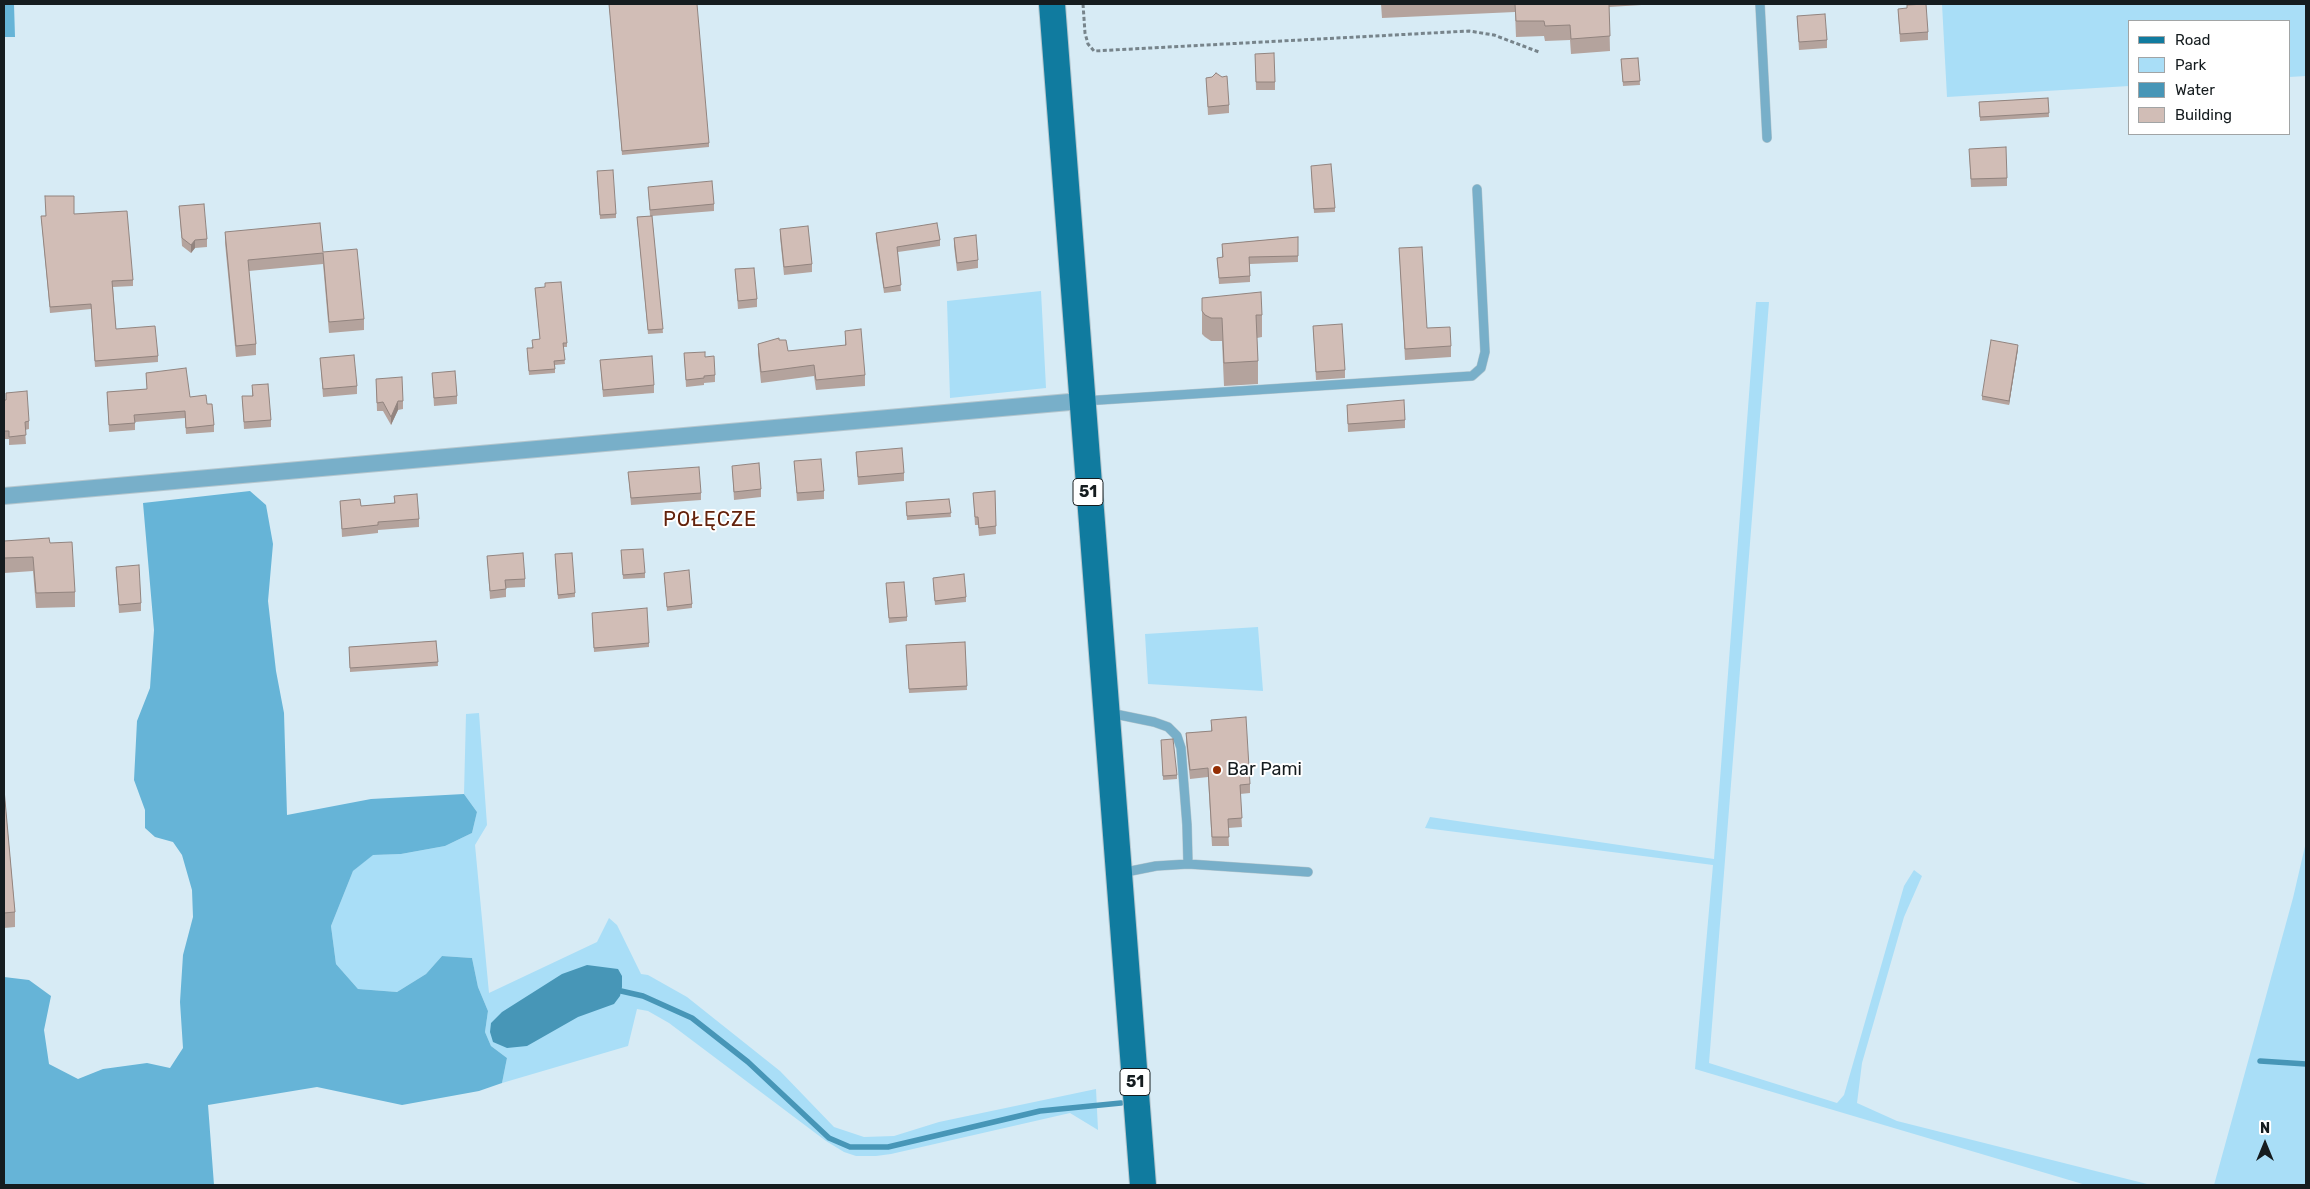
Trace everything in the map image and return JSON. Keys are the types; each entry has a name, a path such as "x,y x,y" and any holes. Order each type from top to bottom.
{"main road":[{"name":"51","path":"1052,4 1081,402 1143,1185"}],"street":[{"path":"4,496 1081,402"}],"lane":[{"path":"1760,4 1767,138"},
{"path":"1081,402 1472,376 1481,368 1485,352 1477,189"},
{"path":"1106,712 1154,722 1168,727 1177,736 1181,748 1188,864"},
{"path":"1118,874 1156,866 1188,864 1308,872"}],"path":[{"path":"1083,4 1085,33 1088,44 1094,51 1469,31 1494,35 1539,52"}],"green space":[{"path":"1942,4 2306,4 2306,76 2290,77 2290,20 2128,20 2128,86 1947,97"},
{"path":"1041,291 1046,388 950,398 947,301"},
{"path":"1756,302 1769,302 1709,1063 1837,1103 1844,1095 1904,886 1914,870 1922,876 1904,917 1862,1063 1857,1103 1897,1121 2151,1185 2086,1185 1695,1069 1713,865 1425,828 1430,817 1714,859"},
{"path":"1258,627 1263,691 1148,684 1145,634"},
{"path":"479,713 487,825 475,845 489,993 597,942 609,918 617,925 641,974 648,975 687,997 780,1071 834,1127 864,1137 894,1136 939,1122 1096,1089 1098,1130 1070,1113 891,1154 856,1156 844,1152 826,1141 669,1023 648,1011 637,1009 628,1046 502,1083 507,1058 491,1046 485,1032 488,1011 478,987 472,958 442,956 426,974 397,992 358,989 336,964 331,926 353,871 372,855 401,854 445,846 472,833 477,812 464,794 466,714"},
{"path":"2306,842 2306,1185 2214,1185 2293,898"}],"shaded area":[{"path":"4,4 14,4 15,37 4,37"},
{"path":"250,491 266,505 273,544 268,601 276,671 284,713 287,815 371,799 464,794 477,812 472,833 445,846 401,854 373,855 353,871 331,926 336,964 358,989 397,992 426,974 442,956 472,958 478,987 488,1011 485,1032 491,1046 507,1058 502,1083 479,1091 402,1105 317,1087 208,1105 214,1185 4,1185 4,977 29,980 51,996 44,1030 49,1064 78,1079 103,1069 147,1063 170,1068 183,1048 180,1002 183,955 193,917 192,890 182,855 173,842 155,837 145,828 145,810 134,780 137,721 150,688 154,630 143,503"}],"water":[{"path":"587,965 618,969 622,976 622,987 620,996 614,1004 578,1017 527,1046 507,1048 493,1042 490,1032 491,1023 502,1012 562,974"}],"building":[{"path":"609,4 697,4 709,143 622,151"},
{"path":"1515,4 1609,4 1610,36 1571,39 1570,25 1545,26 1544,21 1516,21"},
{"path":"1926,4 1928,32 1900,34 1898,9 1907,8 1907,5"},
{"path":"1825,14 1827,40 1799,42 1797,16"},
{"path":"1274,53 1275,82 1256,82 1255,54"},
{"path":"1638,58 1640,81 1623,82 1621,59"},
{"path":"1216,73 1222,77 1227,76 1229,105 1208,107 1206,78 1212,77"},
{"path":"2048,98 2049,113 1980,117 1979,102"},
{"path":"2006,147 2007,178 1971,179 1969,149"},
{"path":"1331,164 1335,208 1314,209 1311,166"},
{"path":"613,170 616,214 600,215 597,171"},
{"path":"712,181 714,204 650,210 648,187"},
{"path":"45,196 74,196 74,214 127,211 133,280 112,281 116,329 155,326 158,356 95,361 91,304 50,307 41,216 46,216"},
{"path":"204,204 207,239 195,240 191,245 182,238 179,206"},
{"path":"652,216 663,329 648,330 637,217"},
{"path":"320,223 323,252 357,249 364,319 329,322 323,253 248,260 256,344 236,346 225,232"},
{"path":"937,223 940,240 897,247 901,285 884,288 876,233"},
{"path":"808,226 812,264 784,267 780,229"},
{"path":"976,235 978,260 957,263 954,238"},
{"path":"1298,237 1298,256 1249,257 1250,276 1219,278 1217,258 1223,257 1222,244"},
{"path":"1422,247 1427,328 1450,327 1451,346 1405,349 1399,248"},
{"path":"754,268 757,299 738,301 735,269"},
{"path":"561,282 567,343 563,343 565,360 554,361 555,369 529,371 527,348 533,348 532,340 540,339 535,288 545,287 545,283"},
{"path":"1261,292 1262,315 1256,315 1258,361 1224,363 1222,318 1211,318 1205,315 1202,311 1202,298"},
{"path":"1342,324 1345,370 1316,372 1313,326"},
{"path":"861,329 865,375 816,380 814,365 761,372 758,344 779,338 779,340 786,340 788,351 846,345 845,331"},
{"path":"1991,340 2018,345 2009,401 1982,396"},
{"path":"705,352 705,357 714,356 715,375 686,380 684,353"},
{"path":"354,355 357,386 323,389 320,358"},
{"path":"652,356 654,385 603,390 600,360"},
{"path":"186,368 190,397 206,395 207,404 212,404 214,425 186,428 185,411 134,415 135,423 109,425 107,392 147,389 146,373"},
{"path":"455,371 457,396 434,398 432,373"},
{"path":"402,377 403,401 398,401 391,417 383,402 377,403 376,379"},
{"path":"268,384 271,420 244,422 242,396 253,396 252,385"},
{"path":"27,391 29,421 25,422 26,435 9,437 9,431 4,431 4,400 6,400 6,393"},
{"path":"1404,400 1405,420 1348,424 1347,405"},
{"path":"902,448 904,473 858,477 856,452"},
{"path":"821,459 824,491 797,493 794,461"},
{"path":"759,463 761,489 734,492 732,466"},
{"path":"699,467 701,493 631,498 628,472"},
{"path":"995,491 996,526 979,528 978,517 975,517 973,493"},
{"path":"417,494 419,519 378,522 378,525 342,529 340,501 360,499 361,506 395,503 394,496"},
{"path":"949,499 951,513 907,516 906,502"},
{"path":"49,538 50,543 72,542 75,592 36,593 33,557 4,558 4,541"},
{"path":"643,549 645,573 623,575 621,550"},
{"path":"523,553 525,579 505,580 506,589 490,591 487,556"},
{"path":"572,553 575,593 558,595 555,554"},
{"path":"139,565 141,603 119,605 116,567"},
{"path":"689,570 692,604 667,607 664,573"},
{"path":"964,574 966,597 935,601 933,578"},
{"path":"904,582 907,617 889,618 886,583"},
{"path":"647,608 649,643 594,648 592,613"},
{"path":"436,641 438,662 350,668 349,647"},
{"path":"965,642 967,686 909,689 906,645"},
{"path":"1246,717 1250,784 1240,785 1242,818 1228,819 1229,837 1212,837 1208,768 1190,770 1186,733 1212,731 1211,720"},
{"path":"1173,739 1177,775 1163,776 1161,740"},
{"path":"4,789 15,912 4,913"}],"waterway":[{"path":"621,991 643,996 692,1018 748,1062 829,1138 850,1147 888,1147 1040,1111 1121,1103"},
{"path":"2260,1061 2306,1064"}],"place":[{"name":"Bar Pami","path":"1217,770"}],"district":[{"name":"POŁĘCZE","path":"710,520"}]}
